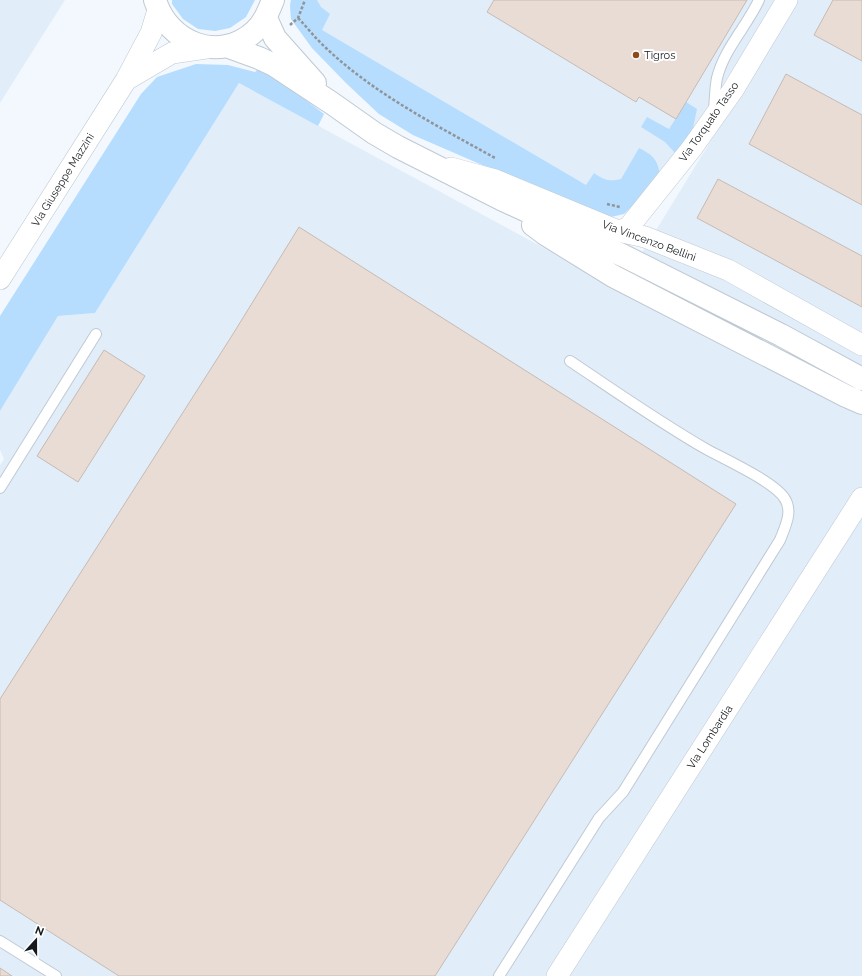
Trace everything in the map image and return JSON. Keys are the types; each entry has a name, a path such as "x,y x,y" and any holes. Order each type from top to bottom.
{"street":[{"name":"Via Torquato Tasso","path":"618,231 628,228 692,148 733,90 785,1"},
{"name":"Via Vincenzo Bellini","path":"157,5 168,26 182,38 198,45 221,46 259,58 274,65 374,133 426,162 501,199 624,256 781,335 862,379"},
{"name":"Via Giuseppe Mazzini","path":"0,279 126,80 151,33 157,5"},
{"name":"Via Vincenzo Bellini","path":"269,9 275,38 333,104"},
{"path":"221,46 241,41 255,31 269,9"},
{"name":"Via Giuseppe Mazzini","path":"126,80 172,53 221,46"},
{"name":"Via Vincenzo Bellini","path":"426,162 495,180 618,231 645,237 728,270 862,345"},
{"name":"Via Vincenzo Bellini","path":"501,199 545,234 613,276 862,403"},
{"name":"Via Lombardia","path":"557,976 862,498"}],"lane":[{"path":"714,117 718,78 723,62 732,44 759,0"},
{"path":"0,488 96,334"},
{"path":"500,976 599,818 623,792 780,540 786,524 789,509 785,498 772,487 692,440 570,361"},
{"path":"0,941 56,976"}],"path":[{"path":"275,38 298,18 306,0"},
{"path":"298,18 325,47 366,80 418,115 501,161"},
{"path":"602,203 640,213"}],"shaded area":[{"path":"0,0 65,0 0,103"},
{"path":"172,0 255,0 246,17 230,28 215,31 198,29 183,19 172,4"},
{"path":"291,0 777,0 692,133 624,214 503,174 413,135 379,114 312,48 291,19"},
{"path":"291,0 317,0 321,7 330,14 322,30 586,185 594,173 607,180 621,179 639,148 654,158 660,174 643,196 624,214 611,217 503,174 413,135 379,114 312,48 291,19"},
{"path":"797,0 862,0 862,976 0,976 0,465 4,459 0,450 0,411 58,316 95,313 239,83 620,289"},
{"path":"196,64 228,65 255,72 261,66 324,114 318,126 239,83 95,313 58,316 0,411 0,316 141,94 157,77"},
{"path":"686,102 697,109 692,133 676,154 665,142 641,127 647,117 669,129"}],"building":[{"name":"Tigros","path":"494,0 747,0 676,119 639,97 636,102 487,12"},
{"path":"833,0 862,0 862,61 814,35"},
{"path":"786,74 862,115 862,205 749,144"},
{"path":"718,179 862,256 862,307 697,218"},
{"path":"299,227 736,504 435,976 119,976 0,900 0,699 233,334"},
{"path":"104,350 145,376 78,482 37,456"},
{"path":"0,968 12,976 0,976"}],"place":[{"name":"Tigros","path":"636,55"}]}
